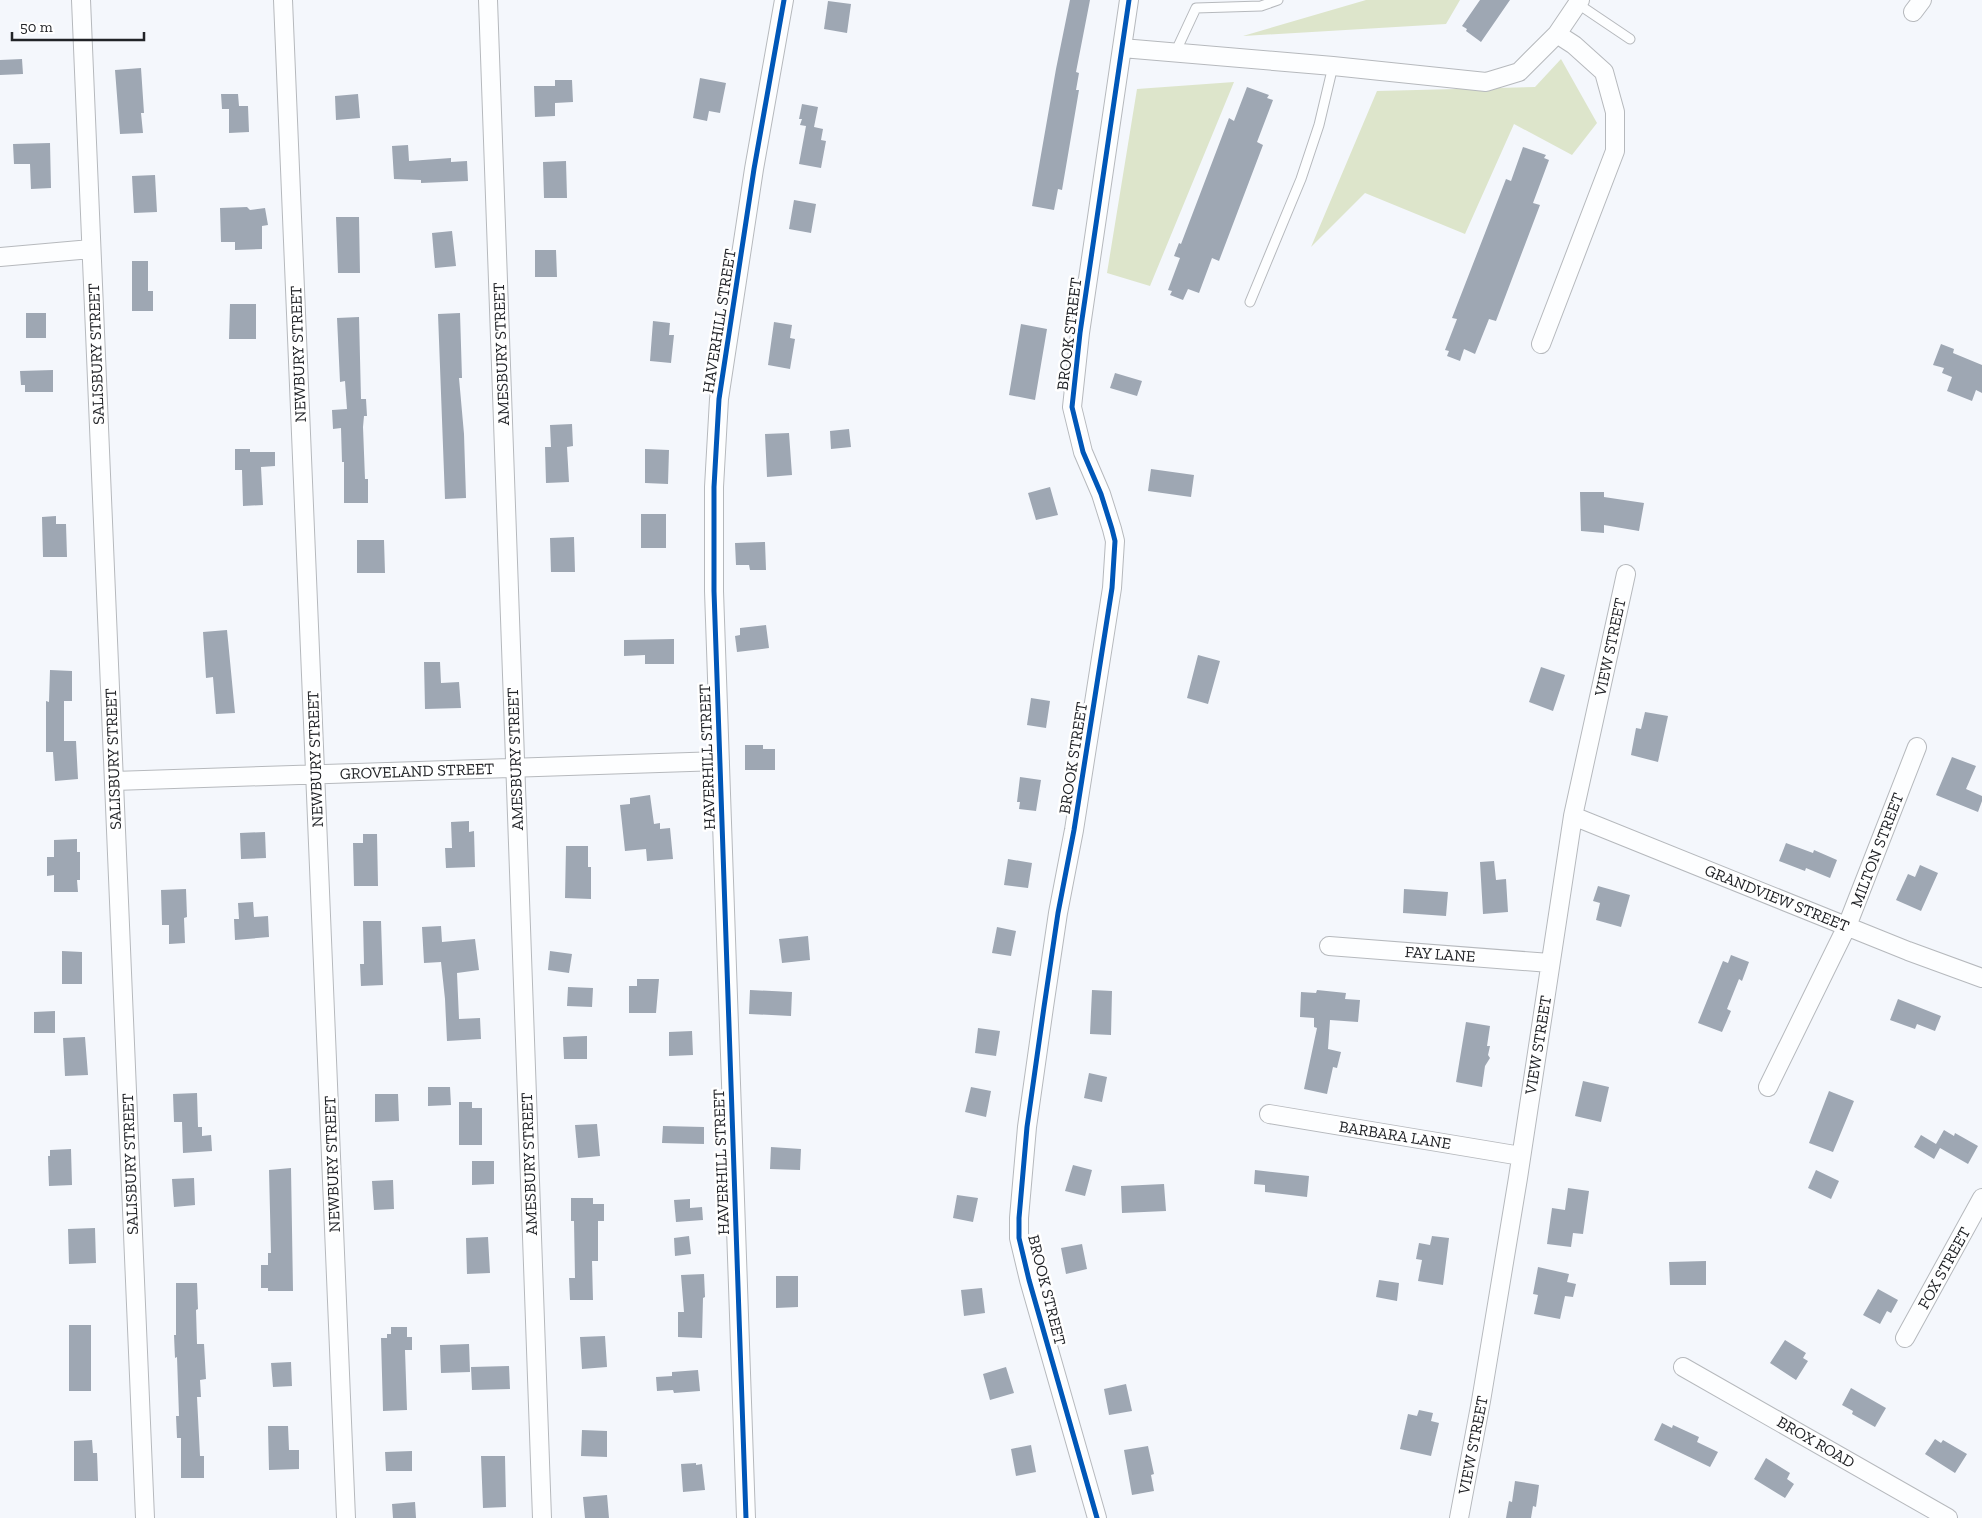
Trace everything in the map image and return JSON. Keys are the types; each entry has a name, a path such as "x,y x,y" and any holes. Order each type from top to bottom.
{"street":[{"name":"SALISBURY STREET","path":"81,0 144,1518"},
{"name":"NEWBURY STREET","path":"283,0 346,1518"},
{"name":"AMESBURY STREET","path":"488,0 542,1518"},
{"name":"HAVERHILL STREET","path":"746,1518 714,591 714,487 719,398 754,169 784,0"},
{"name":"BROOK STREET","path":"1097,1518 1029,1280 1019,1238 1019,1218 1027,1128 1049,969 1074,830 1112,588 1115,541 1100,494 1083,452 1072,407 1080,333 1129,0"},
{"path":"1122,48 1333,66 1486,82 1519,72 1557,34 1579,2"},
{"path":"1541,344 1616,151 1616,112 1604,72 1574,45 1557,34"},
{"path":"0,257 92,249"},
{"name":"VIEW STREET","path":"1459,1518 1481,1401 1521,1156 1573,816 1626,574"},
{"name":"MILTON STREET","path":"1768,1088 1847,926 1917,747"},
{"name":"GROVELAND STREET","path":"114,781 720,761"},
{"name":"GRANDVIEW STREET","path":"1573,816 1982,978"},
{"name":"FAY LANE","path":"1329,946 1550,963"},
{"name":"BARBARA LANE","path":"1270,1114 1521,1156"},
{"name":"FOX STREET","path":"1905,1338 1982,1198"},
{"name":"BROX ROAD","path":"1683,1367 1948,1518"}],"lane":[{"path":"1175,53 1196,8 1261,6 1278,0"},
{"path":"1579,2 1630,39"},
{"path":"1250,302 1301,178 1320,125 1333,66"}],"green space":[{"path":"1366,0 1460,0 1446,24 1243,36"},
{"path":"1561,59 1597,123 1572,155 1514,124 1465,234 1365,193 1311,247 1377,91 1535,87"},
{"path":"1234,82 1150,286 1107,273 1137,89"}],"building":[{"path":"1070,0 1090,0 1076,72 1079,73 1076,90 1079,90 1062,190 1058,189 1054,210 1032,206"},
{"path":"1480,0 1510,0 1481,42 1462,26"},
{"path":"828,1 851,4 847,33 824,29"},
{"path":"22,59 23,74 0,75 0,60"},
{"path":"141,68 144,113 141,113 143,133 120,134 115,70"},
{"path":"700,78 726,83 720,113 709,111 707,121 693,118"},
{"path":"555,80 572,80 573,102 555,103 555,116 535,117 534,86 555,86"},
{"path":"1247,87 1269,95 1267,98 1273,100 1257,142 1263,145 1219,261 1212,258 1199,293 1188,289 1183,300 1170,295 1172,291 1168,290 1180,258 1174,256 1179,243 1181,244 1229,118 1234,121"},
{"path":"221,94 238,94 239,106 248,106 249,132 229,133 229,109 222,109"},
{"path":"358,94 360,118 336,120 335,96"},
{"path":"802,104 818,107 814,127 823,129 821,140 826,141 821,168 799,164 806,126 800,125 802,119 799,119"},
{"path":"50,143 51,188 31,189 30,164 14,164 13,144"},
{"path":"408,145 409,161 451,158 451,162 467,161 468,181 421,183 421,180 394,179 392,146"},
{"path":"1523,147 1546,155 1544,158 1549,160 1533,203 1540,205 1496,321 1489,319 1475,354 1464,349 1460,361 1447,356 1449,351 1445,350 1457,319 1452,318 1506,179 1511,181"},
{"path":"566,161 567,198 544,198 543,162"},
{"path":"155,175 157,212 134,213 132,176"},
{"path":"794,200 816,204 811,233 789,229"},
{"path":"247,207 250,210 265,208 268,225 262,226 262,249 235,250 235,242 221,242 220,208"},
{"path":"336,217 359,217 360,273 338,273"},
{"path":"452,231 456,266 435,268 432,233"},
{"path":"535,250 556,250 557,277 535,277"},
{"path":"132,261 148,261 148,291 153,291 153,311 132,311"},
{"path":"230,304 256,304 256,339 229,339"},
{"path":"26,313 46,313 46,338 26,338"},
{"path":"460,313 462,378 459,378 464,434 466,498 445,499 438,314"},
{"path":"359,317 361,399 366,399 367,416 364,416 363,427 365,479 368,479 368,503 344,503 344,462 342,462 341,428 333,429 332,410 347,409 345,381 340,382 337,318"},
{"path":"653,321 670,323 669,335 674,335 671,363 650,361"},
{"path":"774,322 792,325 790,338 795,339 790,369 768,365"},
{"path":"1021,324 1047,329 1035,400 1009,395"},
{"path":"1941,344 1954,349 1953,353 1982,365 1982,393 1976,390 1972,401 1947,391 1952,377 1942,373 1944,368 1933,365"},
{"path":"53,370 53,392 25,392 25,385 21,385 20,371"},
{"path":"1115,373 1142,381 1137,396 1110,388"},
{"path":"572,424 573,446 567,447 569,482 546,483 545,447 551,447 550,425"},
{"path":"849,429 851,447 831,449 830,431"},
{"path":"789,433 792,475 767,477 765,434"},
{"path":"235,449 250,449 250,452 275,452 275,466 261,467 263,505 243,506 242,470 235,470"},
{"path":"645,449 669,450 668,484 645,483"},
{"path":"1151,469 1194,475 1191,497 1148,491"},
{"path":"1050,487 1058,515 1036,520 1028,493"},
{"path":"1580,492 1604,492 1604,497 1644,503 1639,531 1604,525 1604,533 1581,531"},
{"path":"641,514 666,514 666,548 641,548"},
{"path":"56,516 56,524 66,524 67,557 43,557 42,517"},
{"path":"574,537 575,572 551,572 550,538"},
{"path":"357,540 384,540 385,573 357,573"},
{"path":"765,542 766,570 750,570 749,565 736,565 735,543"},
{"path":"766,625 769,648 737,652 735,636 740,635 740,628"},
{"path":"227,630 235,713 216,714 213,677 206,678 203,632"},
{"path":"674,639 674,664 645,664 645,655 624,656 624,640"},
{"path":"1198,655 1220,661 1208,704 1187,698"},
{"path":"424,662 440,662 441,683 459,682 461,708 425,709"},
{"path":"1541,667 1565,675 1553,711 1529,702"},
{"path":"50,670 72,671 72,701 64,701 64,741 76,741 78,779 55,781 53,752 46,752 46,701 49,702"},
{"path":"1031,698 1050,701 1046,728 1027,725"},
{"path":"1645,712 1668,716 1658,762 1631,755 1636,728 1641,729"},
{"path":"745,745 763,745 763,749 775,749 775,770 745,770"},
{"path":"1952,757 1976,766 1966,789 1982,796 1978,812 1936,795"},
{"path":"1020,777 1041,780 1036,811 1019,809 1020,802 1017,802"},
{"path":"650,795 654,824 660,823 660,829 670,828 673,859 647,861 646,849 625,851 620,805 630,804 630,798"},
{"path":"469,821 469,832 474,831 475,867 446,868 445,848 452,848 451,822"},
{"path":"265,832 266,858 241,859 240,833"},
{"path":"363,834 377,834 378,886 354,886 353,843 363,843"},
{"path":"77,839 77,852 80,852 80,880 77,880 78,892 54,892 54,875 47,876 47,857 54,857 54,840"},
{"path":"1786,843 1813,853 1814,850 1837,860 1830,878 1806,868 1805,871 1779,861"},
{"path":"566,846 588,846 588,867 591,867 591,899 565,898"},
{"path":"1008,859 1032,863 1028,888 1004,885"},
{"path":"1494,861 1496,880 1506,879 1508,912 1483,914 1480,862"},
{"path":"1920,865 1938,873 1921,911 1896,900 1908,874 1915,877"},
{"path":"1598,886 1630,895 1621,927 1596,920 1600,903 1593,901"},
{"path":"186,889 187,917 184,918 185,943 169,944 169,925 162,925 161,890"},
{"path":"1404,889 1448,892 1446,916 1403,913"},
{"path":"253,902 254,917 268,916 269,937 235,940 234,919 239,919 238,903"},
{"path":"363,921 381,921 383,985 361,986 360,964 364,964"},
{"path":"441,926 442,942 475,939 479,970 457,973 459,1019 480,1018 481,1039 447,1041 441,962 424,963 422,927"},
{"path":"997,927 1016,931 1011,956 992,953"},
{"path":"808,936 810,960 782,963 779,939"},
{"path":"62,951 82,952 82,984 62,984"},
{"path":"550,951 572,954 569,973 548,970"},
{"path":"1731,955 1749,962 1742,981 1739,979 1727,1009 1731,1011 1722,1032 1698,1023 1723,961 1728,963"},
{"path":"637,979 659,979 656,1013 629,1013 629,986 637,986"},
{"path":"568,987 593,988 592,1007 567,1006"},
{"path":"750,990 792,992 791,1016 749,1014"},
{"path":"1092,990 1112,991 1111,1035 1090,1034"},
{"path":"1317,990 1346,993 1345,999 1360,1000 1358,1022 1330,1020 1328,1049 1341,1052 1337,1068 1333,1067 1327,1094 1304,1089 1317,1028 1314,1027 1314,1018 1300,1017 1301,992 1316,993"},
{"path":"1898,999 1941,1016 1935,1031 1917,1024 1915,1029 1890,1020"},
{"path":"55,1011 55,1033 34,1033 34,1012"},
{"path":"1466,1022 1490,1026 1487,1046 1490,1046 1488,1055 1490,1058 1485,1066 1482,1087 1456,1082"},
{"path":"978,1028 1000,1031 996,1056 975,1053"},
{"path":"692,1031 693,1055 669,1056 669,1032"},
{"path":"587,1036 587,1059 564,1059 563,1037"},
{"path":"85,1037 88,1075 65,1076 63,1038"},
{"path":"1089,1073 1107,1077 1102,1102 1084,1098"},
{"path":"1583,1081 1609,1087 1601,1122 1575,1116"},
{"path":"428,1087 450,1087 451,1105 428,1106"},
{"path":"971,1087 991,1091 986,1117 965,1112"},
{"path":"1829,1091 1854,1101 1833,1152 1809,1143"},
{"path":"197,1093 198,1127 202,1127 202,1136 211,1135 212,1151 183,1153 182,1122 174,1122 173,1094"},
{"path":"375,1094 398,1094 399,1121 375,1122"},
{"path":"459,1102 472,1102 472,1108 482,1108 482,1145 459,1145"},
{"path":"597,1124 600,1156 578,1158 575,1125"},
{"path":"663,1126 704,1127 704,1144 662,1143"},
{"path":"1944,1130 1954,1136 1955,1133 1978,1146 1968,1164 1940,1148 1934,1159 1914,1147 1921,1135 1936,1144"},
{"path":"771,1147 801,1149 800,1170 770,1169"},
{"path":"71,1149 72,1185 49,1186 48,1156 50,1156 50,1150"},
{"path":"472,1161 494,1161 494,1184 472,1185"},
{"path":"1073,1165 1092,1170 1085,1196 1065,1191"},
{"path":"291,1168 293,1291 268,1291 268,1288 261,1288 261,1265 268,1265 268,1253 271,1253 269,1170"},
{"path":"1255,1170 1309,1176 1307,1197 1265,1192 1265,1185 1254,1184"},
{"path":"1816,1170 1839,1181 1831,1199 1808,1188"},
{"path":"194,1178 195,1205 174,1207 172,1179"},
{"path":"393,1180 394,1209 374,1210 372,1181"},
{"path":"1164,1184 1166,1211 1122,1213 1121,1186"},
{"path":"1568,1188 1589,1191 1583,1234 1573,1233 1571,1247 1547,1244 1552,1208 1565,1210"},
{"path":"957,1195 978,1198 973,1222 953,1218"},
{"path":"571,1198 593,1198 593,1204 604,1204 604,1221 598,1221 598,1261 592,1261 593,1300 570,1300 569,1278 575,1278 574,1221 571,1221"},
{"path":"690,1199 690,1208 702,1207 703,1220 676,1222 674,1200"},
{"path":"95,1228 96,1263 69,1264 68,1229"},
{"path":"689,1236 691,1254 675,1256 674,1238"},
{"path":"1432,1236 1449,1238 1443,1285 1418,1281 1422,1260 1416,1259 1419,1243 1430,1245"},
{"path":"488,1237 490,1273 467,1274 466,1238"},
{"path":"1082,1244 1087,1269 1066,1274 1061,1248"},
{"path":"1706,1261 1706,1285 1670,1285 1669,1262"},
{"path":"1538,1267 1569,1274 1567,1282 1576,1284 1573,1297 1565,1296 1560,1319 1534,1314 1538,1295 1533,1294"},
{"path":"704,1274 705,1297 703,1298 702,1338 678,1337 678,1312 684,1312 681,1275"},
{"path":"776,1276 798,1276 798,1307 776,1308"},
{"path":"1379,1280 1399,1283 1397,1301 1376,1297"},
{"path":"176,1283 197,1283 197,1344 204,1344 206,1379 200,1380 201,1397 197,1397 200,1456 204,1456 204,1478 181,1478 181,1438 177,1438 176,1416 179,1416 177,1357 175,1358 174,1335 176,1335"},
{"path":"982,1288 985,1313 964,1316 961,1290"},
{"path":"1878,1289 1898,1300 1891,1313 1887,1311 1880,1324 1863,1315"},
{"path":"69,1325 91,1325 91,1391 69,1391"},
{"path":"391,1327 407,1327 407,1337 412,1337 412,1350 405,1350 407,1410 383,1411 381,1338 387,1338 387,1334 391,1334"},
{"path":"605,1336 607,1367 582,1369 580,1337"},
{"path":"1785,1340 1806,1353 1803,1358 1808,1361 1796,1380 1770,1363"},
{"path":"469,1344 470,1372 441,1373 440,1345"},
{"path":"291,1362 292,1386 273,1387 271,1363"},
{"path":"509,1366 510,1389 472,1390 471,1367"},
{"path":"1006,1367 1014,1393 990,1400 983,1374"},
{"path":"698,1370 700,1391 674,1393 673,1390 657,1391 656,1377 672,1376 672,1372"},
{"path":"1126,1384 1132,1411 1109,1415 1104,1389"},
{"path":"1851,1388 1886,1408 1875,1427 1852,1414 1853,1411 1842,1405"},
{"path":"1419,1410 1433,1413 1431,1421 1439,1423 1431,1456 1400,1449 1408,1414 1417,1416"},
{"path":"1662,1423 1672,1428 1673,1425 1699,1437 1697,1442 1718,1452 1710,1467 1654,1440"},
{"path":"268,1426 288,1426 289,1450 299,1450 299,1469 269,1470"},
{"path":"582,1430 607,1431 607,1457 581,1456"},
{"path":"1935,1439 1941,1443 1943,1440 1967,1454 1955,1473 1925,1454"},
{"path":"92,1440 93,1453 97,1453 98,1481 74,1481 74,1441"},
{"path":"1031,1445 1036,1472 1016,1476 1011,1449"},
{"path":"1148,1446 1154,1474 1151,1475 1154,1491 1132,1495 1124,1450"},
{"path":"412,1451 412,1471 386,1471 385,1452"},
{"path":"481,1456 505,1456 506,1507 483,1508"},
{"path":"1766,1458 1790,1473 1787,1479 1794,1484 1785,1498 1754,1479"},
{"path":"696,1463 696,1465 702,1464 705,1490 683,1492 681,1464"},
{"path":"1515,1481 1539,1485 1536,1507 1533,1506 1531,1518 1506,1518 1509,1501 1512,1502"},
{"path":"607,1495 609,1518 585,1518 583,1497"},
{"path":"415,1502 416,1518 393,1518 392,1504"}],"cycle path":[{"path":"746,1518 714,591 714,487 719,399 754,169 784,0"},
{"path":"1097,1518 1029,1280 1019,1238 1019,1218 1027,1127 1044,1007 1112,588 1115,541 1101,494 1083,452 1072,407 1080,333 1129,0"}]}
